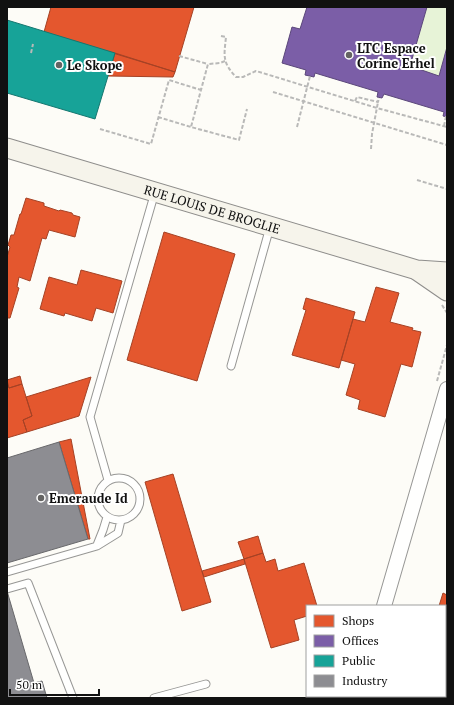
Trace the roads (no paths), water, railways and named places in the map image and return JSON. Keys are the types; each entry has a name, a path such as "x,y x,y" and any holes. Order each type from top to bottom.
{"street":[{"name":"RUE LOUIS DE BROGLIE","path":"7,148 417,270 447,272"},
{"name":"RUE LOUIS DE BROGLIE","path":"417,270 447,291"},
{"path":"384,605 447,389"}],"lane":[{"path":"108,480 90,417 155,192"},
{"path":"231,366 270,227"},
{"path":"122,478 134,484 138,489 140,502 134,514 128,518 114,520 107,517 98,506 98,491 108,480 122,478"},
{"path":"97,546 104,530 107,517"},
{"path":"7,572 97,546 118,533 122,520"},
{"path":"7,589 28,583 73,698"},
{"path":"154,698 206,684"}],"place":[{"name":"LTC Espace Corine Erhel","path":"349,55"},
{"name":"Le Skope","path":"59,65"},
{"name":"Emeraude Id","path":"41,498"}]}
